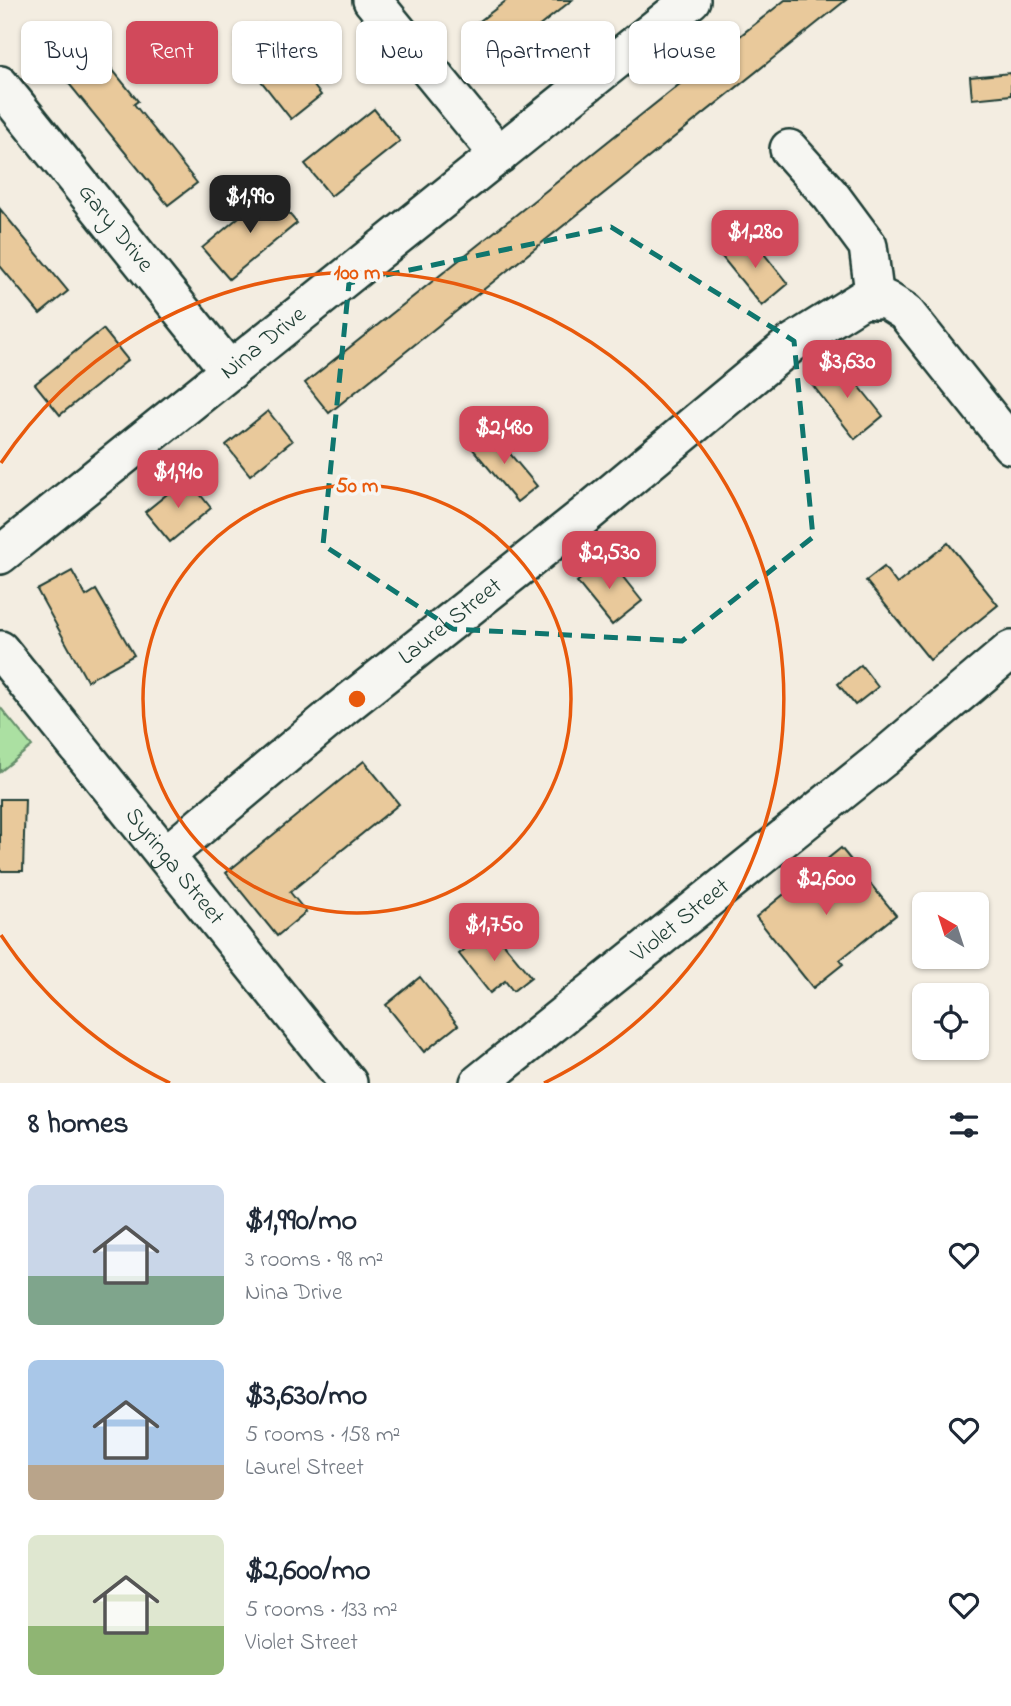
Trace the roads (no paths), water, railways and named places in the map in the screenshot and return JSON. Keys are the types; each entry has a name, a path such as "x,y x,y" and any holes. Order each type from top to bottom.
{"street":[{"path":"372,0 499,155"},
{"name":"Nina Drive","path":"0,555 691,0"},
{"name":"Gary Drive","path":"0,85 230,371"},
{"path":"789,149 831,196 868,247 875,300 886,300 905,312 1011,445"},
{"name":"Laurel Street","path":"166,855 342,708 584,516 791,344 863,299 875,300"},
{"name":"Syringa Street","path":"0,650 348,1083"},
{"name":"Violet Street","path":"479,1083 883,759 1011,650"}]}
